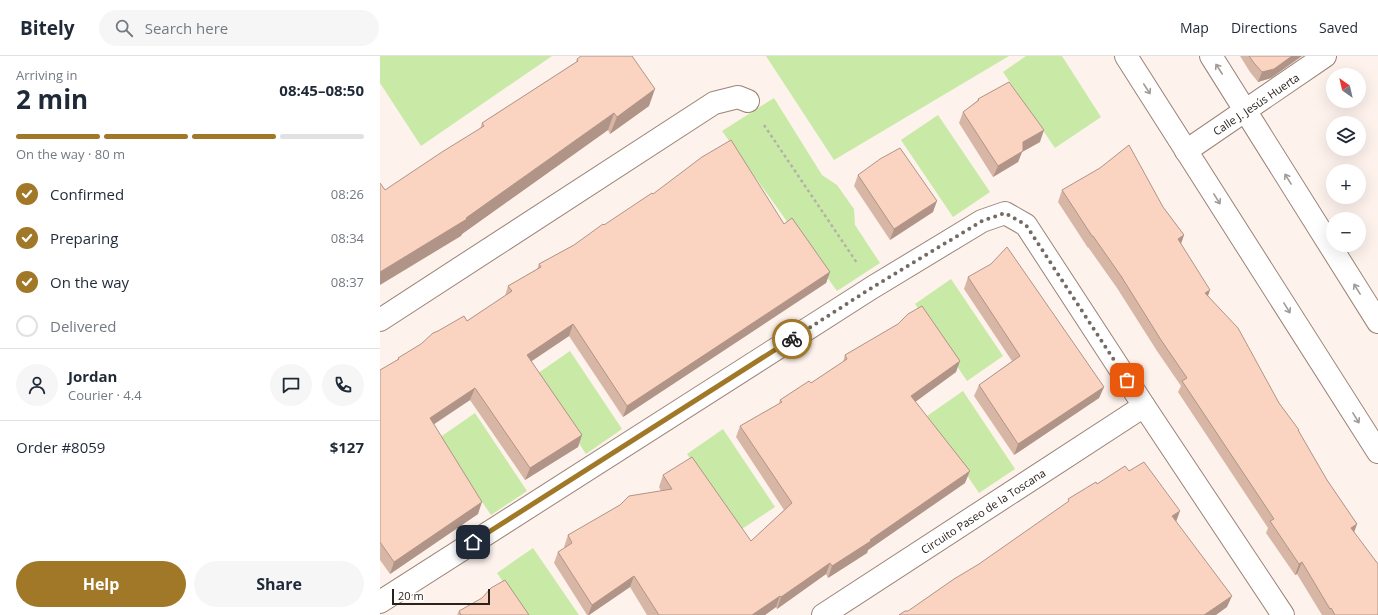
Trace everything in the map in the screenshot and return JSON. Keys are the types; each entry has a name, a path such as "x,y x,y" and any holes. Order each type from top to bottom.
{"street":[{"path":"1126,56 1378,452"},
{"path":"1211,56 1376,313"},
{"name":"Calle J. Jesús Huerta","path":"1186,151 1325,56"},
{"path":"380,320 714,103 738,97 748,101"},
{"path":"380,602 873,287 982,221 1005,213 1026,225 1283,615"},
{"name":"Circuito Paseo de la Toscana","path":"822,615 1144,406"}],"path":[{"path":"748,101 873,287"}],"green space":[{"path":"380,56 552,56 421,146 380,83"},
{"path":"766,56 1009,56 834,160"},
{"path":"1026,56 1062,56 1101,117 1055,148 1003,72"},
{"path":"774,98 822,175 837,185 854,209 855,225 880,263 837,291 722,131"},
{"path":"938,115 990,192 953,217 901,140"},
{"path":"951,279 1003,356 967,381 915,304"},
{"path":"570,351 622,429 586,454 534,376"},
{"path":"963,391 1015,469 979,493 927,416"},
{"path":"475,413 527,491 491,515 439,438"},
{"path":"723,429 775,507 739,531 687,454"},
{"path":"533,548 579,615 525,615 497,573"}],"building":[{"path":"581,56 632,56 655,89 617,117 614,113 466,218 467,219 380,272 380,183 385,190 484,126 482,123 578,61 577,59"},
{"path":"1249,56 1292,56 1274,69 1262,72"},
{"path":"1009,82 1044,130 1023,142 1023,151 998,166 963,112 979,100 978,99"},
{"path":"731,140 784,224 792,218 830,272 627,406 573,324 527,355 582,435 530,468 475,388 430,418 482,502 394,562 380,542 380,370 421,344 433,333 464,316 467,321 512,291 508,286 541,267 539,264 574,245 603,224 604,225 652,193 653,194 702,157"},
{"path":"1129,145 1163,207 1184,235 1178,239 1210,290 1205,293 1238,328 1279,403 1299,430 1327,480 1357,524 1351,528 1378,564 1378,615 1335,615 1331,608 1330,609 1302,562 1299,564 1270,521 1274,519 1182,381 1187,378 1121,276 1092,236 1062,190 1100,168"},
{"path":"900,148 937,201 894,229 858,175 880,159"},
{"path":"1007,247 1104,387 1018,444 979,385 1020,356 968,277 991,264"},
{"path":"922,306 960,361 911,396 970,471 870,540 871,541 832,566 830,563 752,615 659,615 634,576 592,605 558,552 572,543 568,535 620,505 629,496 672,489 663,475 692,457 751,541 792,503 740,426 782,402 780,400 809,381 811,383 847,359 845,355 898,324 908,314"},
{"path":"1144,462 1180,511 1172,516 1232,596 1204,615 899,615 905,611 908,611 954,579 979,564 1069,501 1068,499 1096,482 1097,484 1125,466 1129,471"},
{"path":"505,580 529,615 461,615 459,611 482,598 491,588"}],"way so far":[{"path":"792,339 873,287 982,221 1005,213 1026,225 1127,380"}],"route":[{"path":"473,542 792,339"}]}
